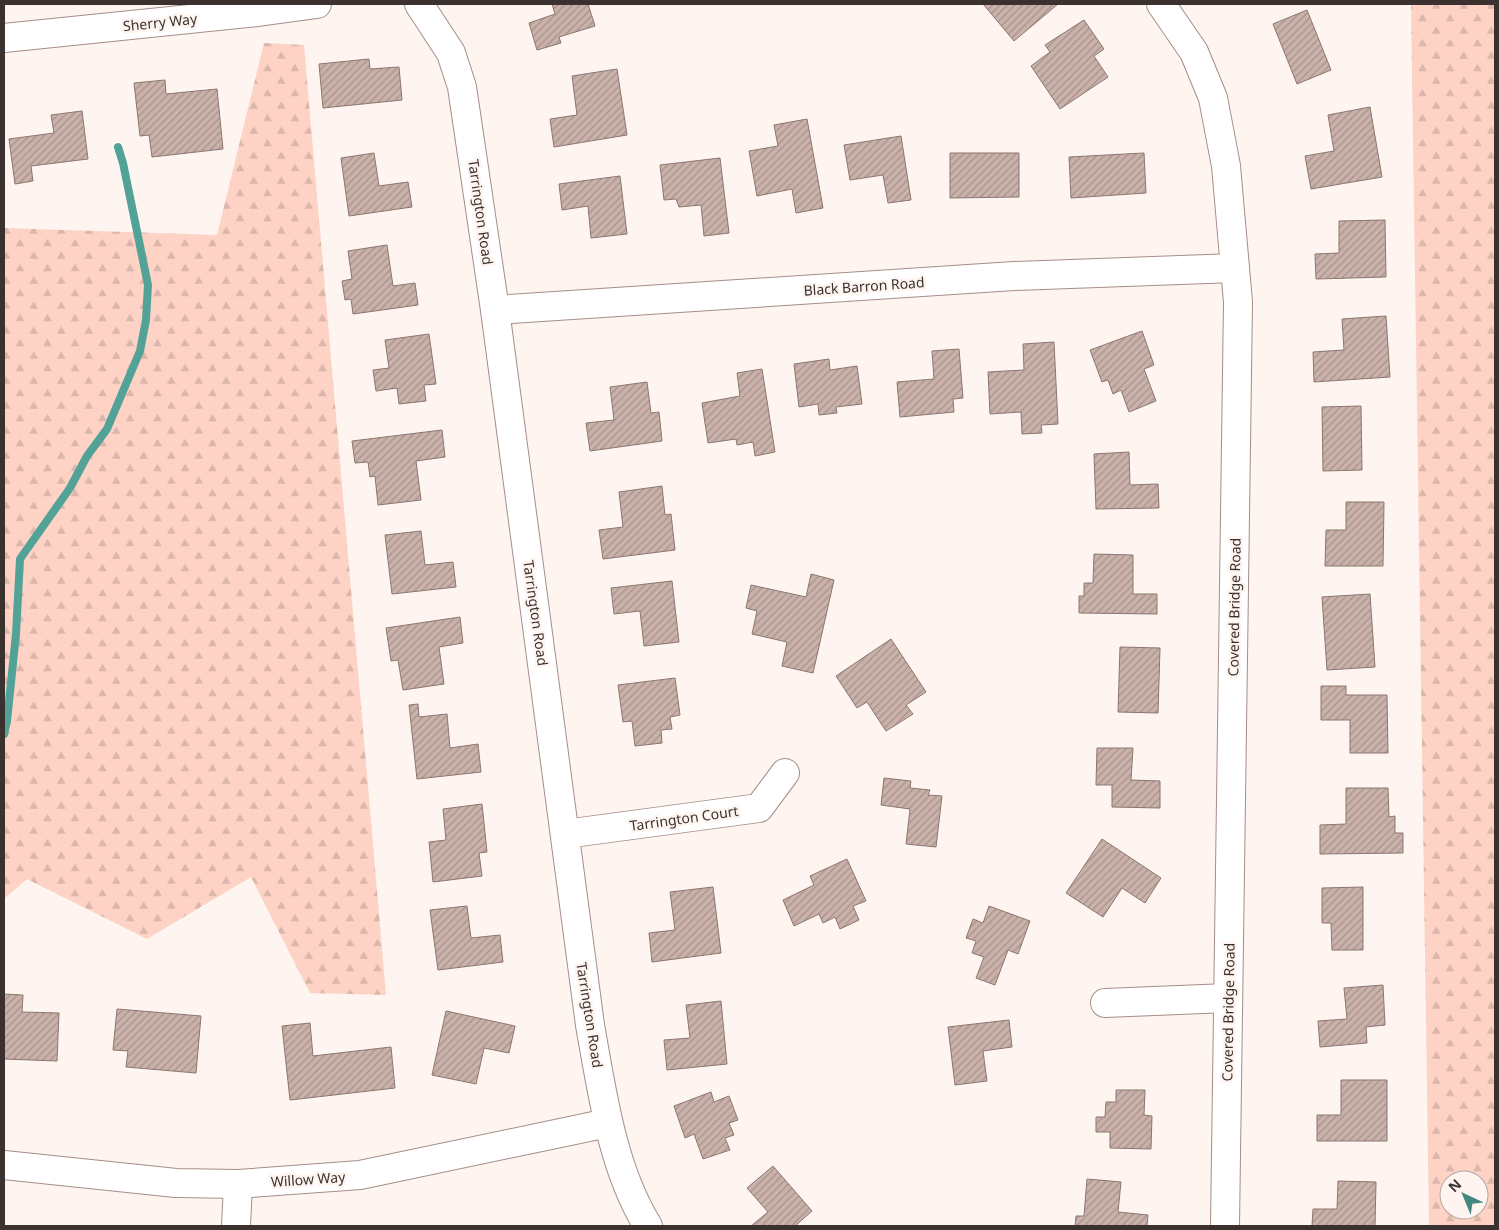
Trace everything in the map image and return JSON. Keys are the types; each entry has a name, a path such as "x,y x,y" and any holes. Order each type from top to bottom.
{"street":[{"name":"Sherry Way","path":"4,38 258,12 317,4"},
{"name":"Tarrington Road","path":"419,4 451,53 462,87 495,310 590,1025 608,1123 634,1204 648,1226"},
{"name":"Covered Bridge Road","path":"1161,4 1194,52 1213,98 1226,166 1238,302 1225,1226"},
{"name":"Black Barron Road","path":"495,310 1014,276 1235,268"},
{"name":"Tarrington Court","path":"565,834 759,808 785,773"},
{"path":"1105,1003 1228,998"},
{"name":"Willow Way","path":"4,1165 176,1183 238,1184 360,1175 608,1123"},
{"path":"236,1226 238,1184"}],"green space":[{"path":"1411,4 1494,4 1495,1226 1429,1226"},
{"path":"264,43 304,45 386,995 310,993 251,877 147,939 27,879 4,899 4,228 217,235"}],"building":[{"path":"552,4 588,4 595,26 559,37 561,43 537,50 529,23 555,14"},
{"path":"983,4 1058,4 1014,41"},
{"path":"1307,10 1331,70 1297,84 1273,24"},
{"path":"1084,20 1104,49 1094,56 1108,77 1060,109 1031,66 1050,52 1045,45"},
{"path":"369,59 370,69 399,67 402,100 323,108 319,64"},
{"path":"617,69 627,135 554,147 550,119 577,115 572,76"},
{"path":"165,80 166,94 217,89 223,149 152,157 149,135 140,136 134,83"},
{"path":"1370,107 1382,177 1311,189 1305,156 1334,151 1328,115"},
{"path":"82,111 88,159 31,166 33,181 15,184 9,139 54,133 51,115"},
{"path":"807,119 823,208 796,213 792,189 757,196 749,151 778,146 774,125"},
{"path":"901,136 911,200 888,203 883,175 850,180 844,145"},
{"path":"374,153 379,186 408,182 412,207 349,216 341,158"},
{"path":"950,153 1019,153 1019,197 950,198"},
{"path":"1144,153 1146,193 1071,198 1069,157"},
{"path":"720,158 729,233 704,236 701,205 679,207 676,199 664,200 660,165"},
{"path":"620,176 627,234 591,238 588,206 562,210 559,184"},
{"path":"1385,220 1386,277 1316,279 1315,254 1339,253 1339,221"},
{"path":"387,245 393,286 415,283 418,305 353,314 351,299 345,300 342,281 352,279 348,251"},
{"path":"1386,316 1390,377 1314,382 1313,352 1344,350 1342,319"},
{"path":"1142,331 1154,365 1144,369 1156,401 1129,412 1121,390 1113,394 1108,380 1102,382 1090,350"},
{"path":"429,334 436,384 424,385 426,401 399,404 397,388 376,391 373,370 389,368 385,340"},
{"path":"1054,342 1058,424 1041,425 1042,433 1022,434 1021,412 990,414 988,372 1024,370 1023,344"},
{"path":"959,349 963,398 953,399 954,412 900,417 897,382 934,379 932,351"},
{"path":"829,359 830,370 857,366 862,404 836,407 837,413 819,415 818,404 799,407 794,364"},
{"path":"762,369 775,452 755,456 753,442 737,445 736,439 708,443 702,403 740,396 737,373"},
{"path":"647,382 651,413 659,412 662,441 590,451 586,423 614,420 610,387"},
{"path":"1361,406 1362,470 1323,471 1322,407"},
{"path":"442,430 445,457 416,461 421,500 378,505 375,476 370,477 368,462 355,463 352,441"},
{"path":"1129,452 1130,485 1158,484 1159,508 1096,509 1094,454"},
{"path":"662,486 665,515 671,514 675,550 603,559 599,530 623,527 619,492"},
{"path":"1346,502 1384,502 1383,566 1325,566 1326,530 1346,530"},
{"path":"421,531 425,565 453,562 456,587 392,594 385,535"},
{"path":"1094,554 1133,555 1133,594 1157,594 1157,614 1079,613 1079,596 1084,596 1084,583 1093,583"},
{"path":"811,574 834,580 813,673 782,666 787,642 752,634 757,611 746,608 751,585 806,597"},
{"path":"672,581 679,642 644,646 640,611 614,614 611,588"},
{"path":"1370,594 1375,667 1327,670 1322,597"},
{"path":"460,617 463,643 439,647 444,684 403,690 398,660 391,661 386,628"},
{"path":"891,639 926,692 906,705 913,714 886,731 867,702 857,708 836,676"},
{"path":"1120,647 1160,648 1158,713 1118,712"},
{"path":"675,678 680,715 670,717 672,729 661,730 662,743 635,746 632,721 623,722 618,685"},
{"path":"1321,686 1346,686 1346,695 1387,695 1388,753 1350,753 1350,720 1321,720"},
{"path":"418,704 419,717 447,714 450,748 478,744 481,772 417,779 409,705"},
{"path":"1097,748 1133,748 1131,780 1160,781 1160,808 1112,807 1112,785 1096,785"},
{"path":"884,778 911,781 910,788 930,790 928,795 942,796 936,847 906,844 910,809 881,805"},
{"path":"1346,788 1388,788 1389,817 1395,816 1395,833 1403,833 1403,853 1320,854 1320,825 1346,824"},
{"path":"482,804 487,852 479,853 482,876 433,882 429,842 446,840 443,809"},
{"path":"1102,839 1161,878 1145,903 1122,888 1103,917 1066,893"},
{"path":"847,859 866,901 853,906 859,920 840,929 835,917 823,923 819,914 794,926 783,900 814,885 810,876"},
{"path":"713,887 721,953 652,962 649,933 675,930 670,892"},
{"path":"1363,887 1363,950 1332,950 1331,923 1322,923 1322,888"},
{"path":"467,906 471,938 500,935 503,962 438,970 430,910"},
{"path":"989,906 1030,921 1018,954 1008,950 995,985 976,978 984,957 972,953 976,941 966,938 973,919 983,923"},
{"path":"1383,985 1385,1025 1366,1027 1367,1043 1320,1047 1318,1021 1347,1019 1344,988"},
{"path":"4,994 23,995 22,1012 59,1013 57,1061 4,1059"},
{"path":"721,1001 727,1064 667,1070 664,1040 690,1038 686,1005"},
{"path":"117,1009 201,1016 196,1073 126,1067 128,1051 113,1050"},
{"path":"446,1011 515,1026 509,1053 484,1048 476,1084 432,1075"},
{"path":"1009,1020 1012,1047 983,1051 987,1081 955,1085 948,1027"},
{"path":"310,1023 313,1056 391,1047 395,1088 290,1100 282,1026"},
{"path":"1341,1080 1387,1080 1387,1141 1317,1141 1317,1115 1341,1115"},
{"path":"1116,1090 1145,1090 1144,1115 1152,1116 1151,1149 1110,1148 1110,1132 1096,1132 1096,1117 1105,1117 1106,1102 1116,1102"},
{"path":"711,1092 714,1102 729,1096 738,1120 729,1123 734,1135 725,1138 730,1150 703,1159 694,1134 685,1138 674,1106"},
{"path":"773,1166 812,1211 795,1226 751,1226 768,1212 747,1188"},
{"path":"1087,1179 1121,1182 1118,1212 1148,1215 1147,1226 1075,1226 1076,1216 1084,1216"},
{"path":"1338,1181 1376,1182 1375,1226 1312,1226 1313,1209 1337,1209"}],"waterway":[{"path":"4,734 16,634 20,559 70,488 87,456 107,429 140,351 146,320 148,285 118,147"}]}
